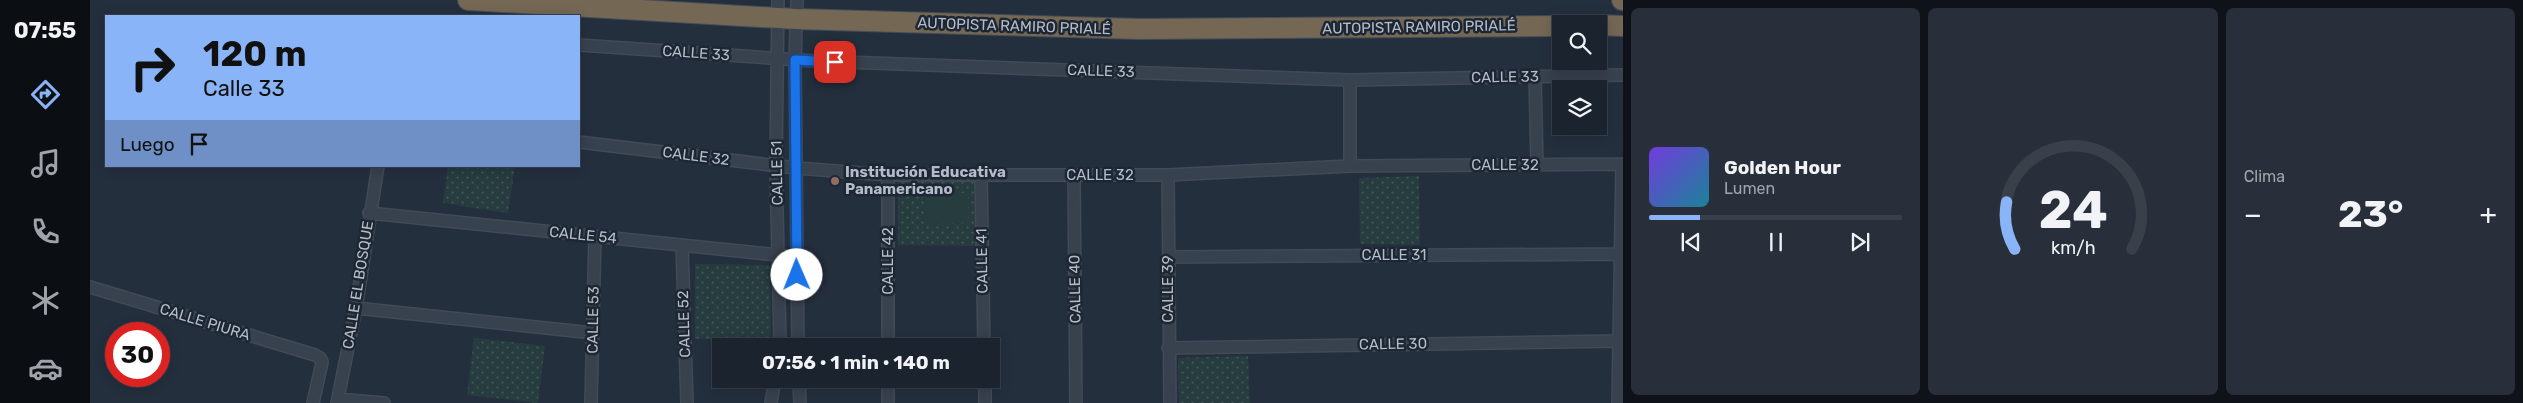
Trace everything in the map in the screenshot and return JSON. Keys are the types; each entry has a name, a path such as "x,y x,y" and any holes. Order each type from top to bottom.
{"highway":[{"name":"AUTOPISTA RAMIRO PRIALÉ","path":"468,0 787,9 1140,29 1552,26"},
{"path":"1607,25 1623,26"}],"street":[{"name":"CALLE 51","path":"780,338 776,58 787,9"},
{"name":"CALLE 51","path":"787,9 795,60 798,338"},
{"name":"CALLE 33","path":"580,45 795,60 1350,80 1623,75"},
{"path":"1535,77 1537,164"},
{"path":"1350,80 1350,166"},
{"name":"CALLE 32","path":"580,142 796,168 888,175 1168,175 1350,166 1622,164"},
{"path":"1618,403 1622,164"},
{"name":"CALLE EL BOSQUE","path":"338,401 356,308 369,213 378,167"},
{"name":"CALLE 42","path":"888,175 888,338"},
{"name":"CALLE 40","path":"1074,175 1076,403"},
{"name":"CALLE 39","path":"1168,175 1168,348 1170,403"},
{"name":"CALLE 41","path":"981,176 984,338"},
{"name":"CALLE 54","path":"369,213 797,257"},
{"name":"CALLE 53","path":"591,403 595,236"},
{"name":"CALLE 52","path":"682,245 687,403"},
{"name":"CALLE 31","path":"1168,257 1620,254"},
{"name":"CALLE PIURA","path":"90,287 320,358"},
{"path":"356,308 593,333"},
{"name":"CALLE 30","path":"1168,348 1618,341"},
{"name":"CALLE EL BOSQUE","path":"313,403 322,362 320,358"},
{"path":"771,403 774,388"},
{"path":"799,388 800,403"},
{"path":"888,388 888,403"},
{"path":"985,388 986,403"},
{"path":"338,401 384,403"}],"green space":[{"path":"448,167 515,167 508,213 443,203"},
{"path":"1419,176 1420,245 1360,244 1359,178"},
{"path":"898,181 976,182 976,246 898,245"},
{"path":"924,193 968,193 968,223 925,224"},
{"path":"695,264 770,265 771,338 695,339"},
{"path":"474,338 545,346 538,403 467,395"},
{"path":"1248,356 1250,403 1179,403 1178,358"}],"place":[{"name":"Institución Educativa Panamericano","path":"835,181"}],"route":[{"path":"797,275 795,60 835,62"}]}
